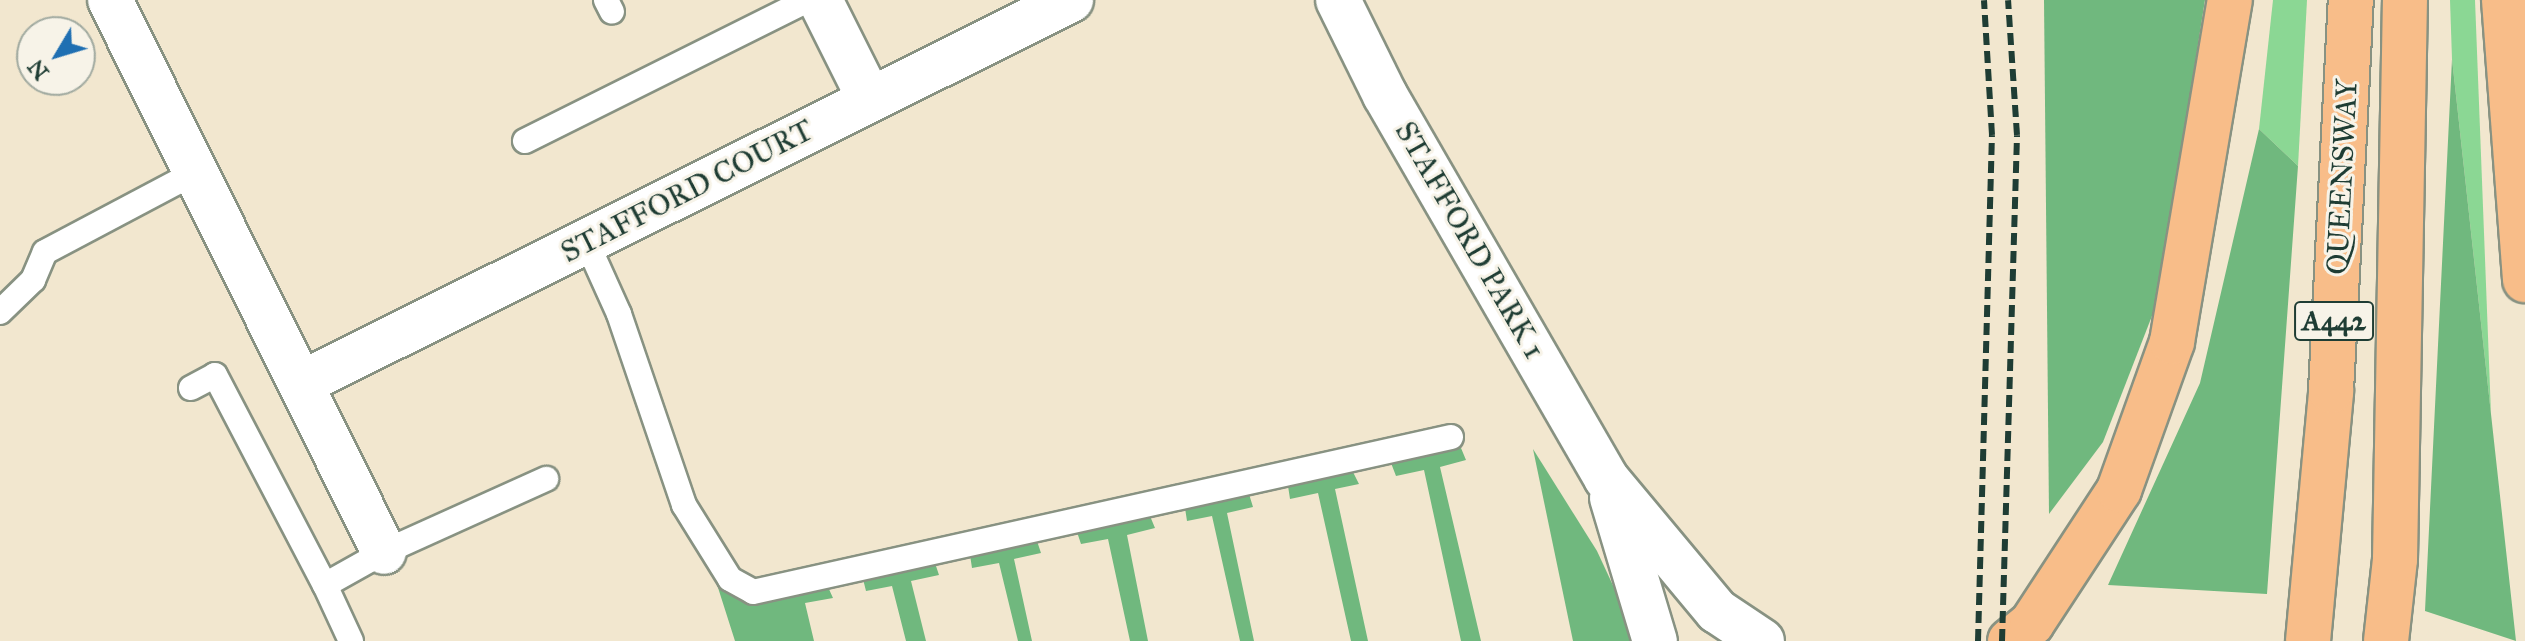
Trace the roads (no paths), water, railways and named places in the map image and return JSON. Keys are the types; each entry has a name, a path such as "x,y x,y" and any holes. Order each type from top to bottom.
{"highway":[{"path":"2021,632 2119,490 2172,342 2230,0"},
{"name":"QUEENSWAY","path":"2308,641 2331,391 2351,0"},
{"name":"QUEENSWAY","path":"2386,641 2395,559 2405,0"},
{"path":"2504,0 2525,280"}],"street":[{"path":"110,0 304,382 384,552"},
{"path":"820,0 869,98"},
{"name":"STAFFORD COURT","path":"304,382 1071,0"},
{"name":"STAFFORD PARK 1","path":"1338,0 1385,95 1606,478"},
{"path":"1606,478 1655,641"},
{"path":"1606,478 1717,611 1762,641"}],"lane":[{"path":"525,141 808,0"},
{"path":"0,312 33,280 45,252 196,172"},
{"path":"587,243 619,314 684,505 730,579 753,592 1451,437"},
{"path":"191,388 215,375 351,641"},
{"path":"325,585 384,552 546,479"}],"railway":[{"path":"1978,641 1992,135 1984,0"},
{"path":"2002,641 2017,135 2008,0"}]}
